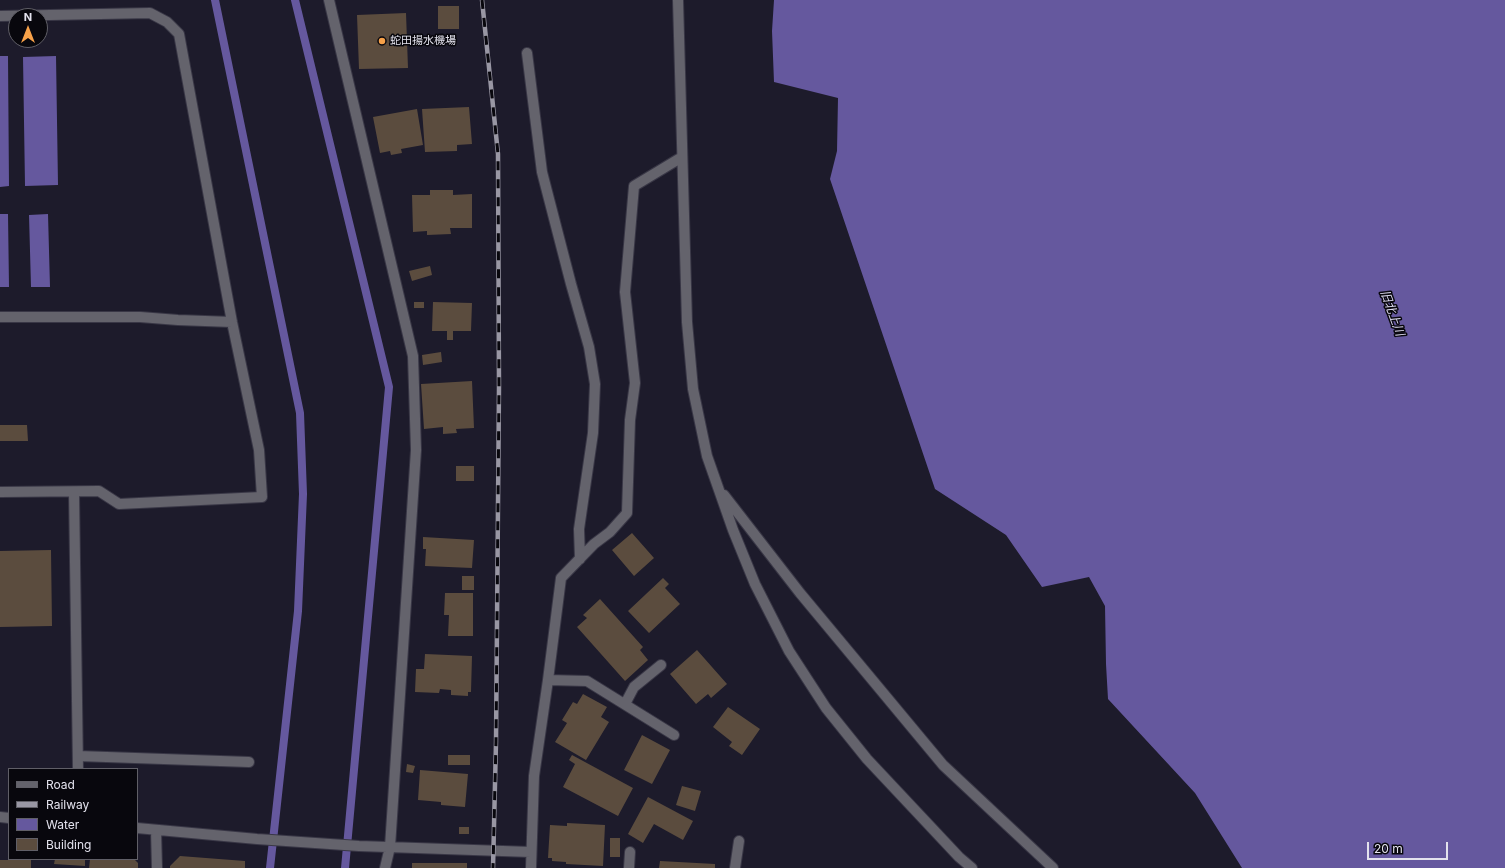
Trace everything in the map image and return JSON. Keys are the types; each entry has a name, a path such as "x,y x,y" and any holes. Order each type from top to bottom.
{"street":[{"path":"329,0 413,356 416,450 390,848 386,868"},
{"path":"678,0 687,322 693,389 707,456 755,584 789,651 822,702 867,759 970,867"},
{"path":"0,16 150,13 167,22 179,34 232,322 259,450 262,497 119,504 99,491 0,492"},
{"path":"527,53 542,172 589,347 595,384 593,433 578,529 580,559"},
{"path":"531,868 534,776 548,680 560,578 594,544 610,532 627,513 630,420 635,383 625,292 634,186 682,157"},
{"path":"0,317 140,317 232,322"},
{"path":"718,487 800,594 943,765 1053,868"},
{"path":"74,492 78,768"},
{"path":"625,704 634,687 661,665"},
{"path":"548,680 587,681 674,735"},
{"path":"78,756 249,762"},
{"path":"138,828 257,839 390,848 531,852"},
{"path":"156,830 157,868"},
{"path":"735,868 739,841"},
{"path":"629,868 630,852"}],"water":[{"name":"旧北上川","path":"774,0 1505,0 1505,868 1242,868 1195,793 1108,699 1105,606 1089,577 1042,587 1006,535 935,489 830,179 837,151 838,98 774,82 772,31"},
{"path":"0,56 8,56 9,186 0,187"},
{"path":"56,56 58,185 25,186 23,57"},
{"path":"0,214 8,214 9,287 0,287"},
{"path":"48,214 50,287 31,287 29,215"}],"building":[{"path":"438,6 459,6 459,29 438,29"},
{"name":"蛇田揚水機場","path":"406,13 408,68 359,69 357,15"},
{"path":"469,107 472,144 457,145 457,151 425,152 422,109"},
{"path":"417,109 423,145 401,149 402,153 391,155 390,151 380,153 373,117"},
{"path":"430,190 453,190 453,195 472,194 472,228 450,228 451,234 427,235 427,231 413,232 412,195 430,195"},
{"path":"430,266 432,275 412,281 409,271"},
{"path":"414,302 424,302 424,308 414,308"},
{"path":"433,302 472,303 471,331 453,331 453,340 447,340 447,331 432,331"},
{"path":"441,352 442,362 423,365 422,355"},
{"path":"472,381 474,428 456,429 457,433 443,434 443,427 424,429 421,384"},
{"path":"0,425 27,425 28,441 0,441"},
{"path":"456,466 474,466 474,481 456,481"},
{"path":"632,533 654,558 634,576 612,550"},
{"path":"423,537 474,540 472,568 425,566 426,549 423,549"},
{"path":"51,550 52,626 0,627 0,551"},
{"path":"462,576 474,576 474,590 462,590"},
{"path":"663,578 669,584 665,588 680,604 649,633 628,611"},
{"path":"445,593 473,593 473,636 448,636 449,615 444,615"},
{"path":"600,599 643,647 640,650 648,660 625,681 577,627 587,618 583,615"},
{"path":"697,650 727,684 711,698 708,694 696,704 670,674"},
{"path":"425,654 472,656 471,692 468,692 468,696 451,695 451,690 440,689 439,693 415,692 416,669 424,669"},
{"path":"583,694 607,707 601,717 609,722 586,760 555,742 567,723 562,720 573,702 577,704"},
{"path":"728,707 760,729 742,755 729,746 732,742 713,727"},
{"path":"642,735 670,750 652,784 624,770"},
{"path":"448,755 470,755 470,765 448,765"},
{"path":"572,755 633,788 618,816 563,787 575,764 569,760"},
{"path":"407,764 415,766 413,773 406,772"},
{"path":"420,770 468,774 465,807 441,805 441,802 418,800"},
{"path":"682,786 701,791 695,811 676,805"},
{"path":"648,797 693,821 683,840 654,824 643,843 628,834"},
{"path":"567,823 605,825 603,866 566,864 566,862 552,861 552,858 548,858 550,825 567,826"},
{"path":"459,827 469,827 469,834 459,834"},
{"path":"610,838 620,838 620,857 610,857"},
{"path":"180,856 245,861 245,868 170,868 170,866"},
{"path":"0,860 31,860 31,868 0,868"},
{"path":"55,860 85,860 85,866 54,864"},
{"path":"90,860 135,860 138,863 138,868 89,868"},
{"path":"660,861 715,864 715,868 659,868"},
{"path":"412,863 467,863 467,868 412,868"}],"waterway":[{"path":"215,0 300,413 303,494 298,611 270,868"},
{"path":"295,0 389,387 345,868"}],"railway":[{"path":"482,0 498,154 499,387 496,742 493,868"}],"place":[{"name":"蛇田揚水機場","path":"382,41"}]}
